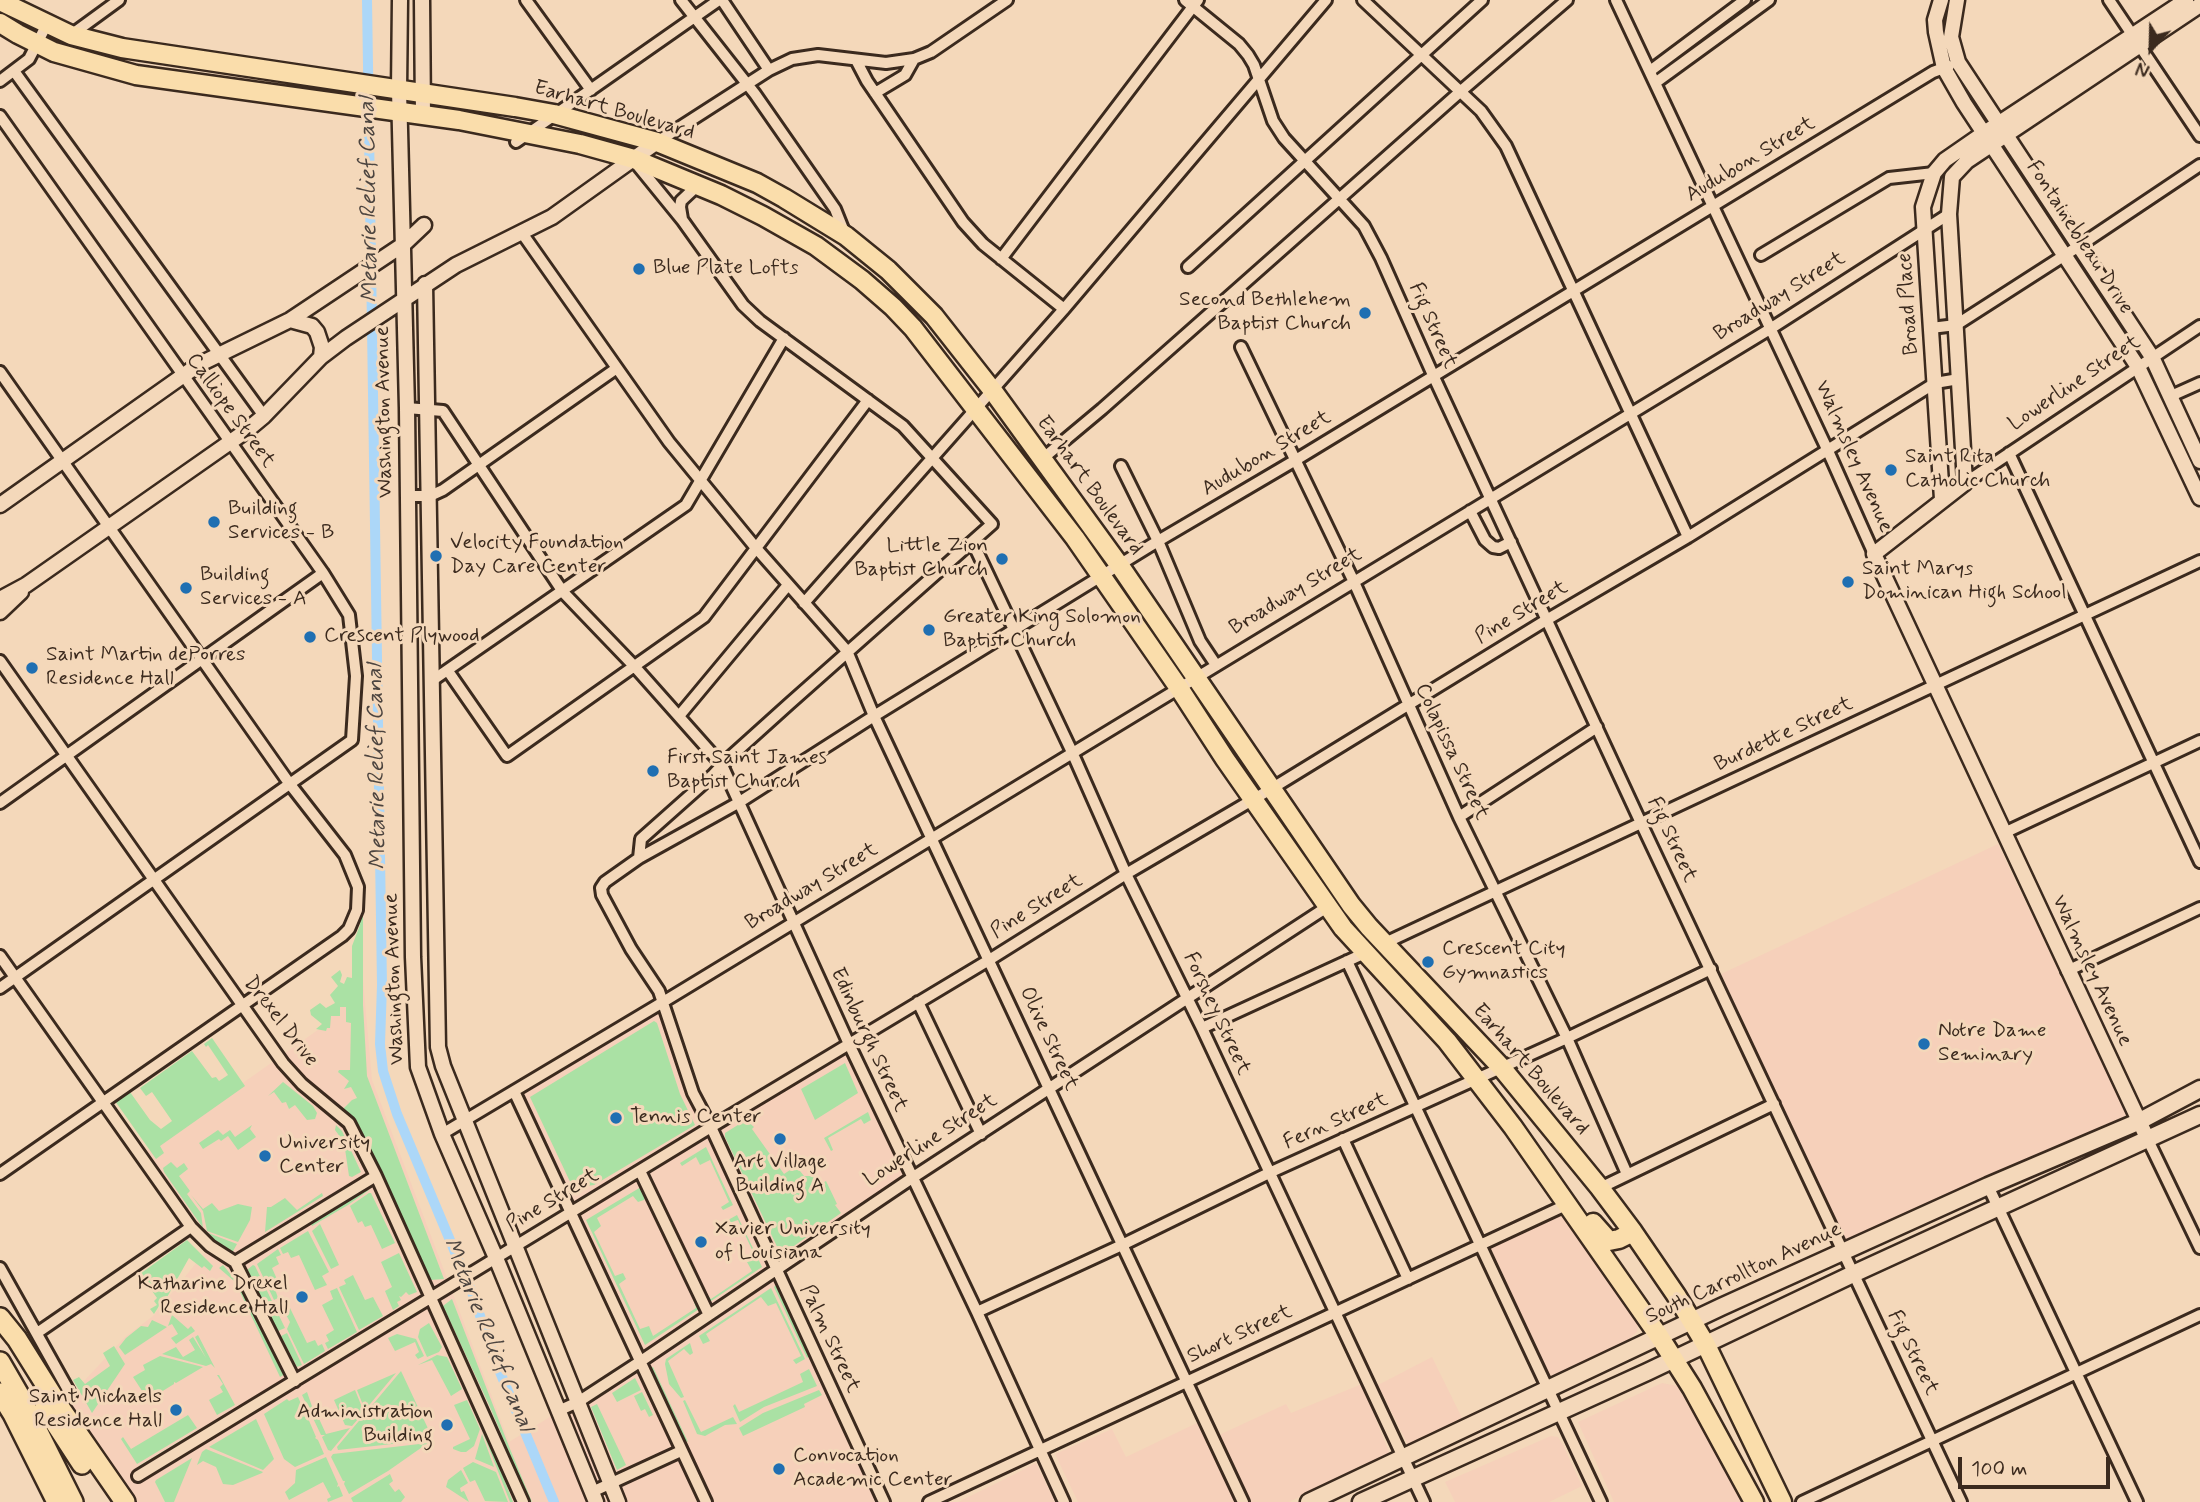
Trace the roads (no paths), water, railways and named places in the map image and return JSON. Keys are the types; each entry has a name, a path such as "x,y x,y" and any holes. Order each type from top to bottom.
{"highway":[{"path":"0,1318 17,1339 62,1411 125,1502"},
{"path":"0,1327 58,1430 109,1502"},
{"path":"0,1362 73,1502"},
{"path":"0,1393 57,1502"},
{"path":"0,1417 45,1502"}],"main road":[{"name":"Earhart Boulevard","path":"0,1 71,35 122,48 554,114 657,142 757,183 846,236 888,271 934,316 993,391 1120,566 1351,905 1501,1068 1633,1232 1706,1345 1782,1502"},
{"name":"Earhart Boulevard","path":"0,23 37,44 81,61 136,75 423,115 522,138 580,144 634,159 698,185 786,228 836,260 893,307 913,328 976,409 1102,576 1327,907 1478,1078 1569,1204 1692,1388 1754,1502"},
{"path":"301,97 303,76"},
{"path":"742,205 757,183"},
{"name":"South Carrollton Avenue","path":"1308,1502 1762,1288 2138,1122 2200,1089"},
{"path":"1360,1502 1706,1345 1773,1311 2200,1115"},
{"path":"1539,1163 1535,1144 1543,1138 1595,1182"},
{"path":"1569,1204 1589,1218 1609,1241 1633,1232"},
{"path":"1762,1288 1773,1311"}],"street":[{"path":"71,35 119,0"},
{"name":"Washington Avenue","path":"400,0 394,111 404,244 413,957 418,1067 442,1134 594,1497"},
{"path":"422,0 423,115"},
{"path":"526,0 591,90"},
{"path":"681,0 749,85 835,209 846,236"},
{"path":"522,138 720,0 769,70"},
{"path":"0,599 26,585 230,443 264,416 321,357 346,338 456,265 552,217 657,142 769,70 802,57 818,55 898,63 914,59 931,52 1007,0"},
{"path":"804,603 1064,309 1326,0"},
{"path":"1363,0 1421,57 1461,91 1492,123 1506,146 1688,537"},
{"path":"1188,267 1307,162 1482,0"},
{"path":"1041,460 1567,0"},
{"name":"Walmsley Avenue","path":"1616,0 2148,1140"},
{"path":"1650,71 1745,0"},
{"path":"1655,83 1769,0"},
{"name":"Fontainebleau Drive","path":"1941,0 1936,33 1988,139 2138,367 2200,498"},
{"name":"Fontainebleau Drive","path":"1957,0 1951,25 1951,65 2002,129 2152,357 2200,461"},
{"path":"2109,0 2200,136"},
{"path":"2137,40 2186,0"},
{"path":"1001,259 1192,2"},
{"name":"Fig Street","path":"1192,2 1239,44 1254,65 1273,121 1283,138 1364,226 1381,258 1641,823 1961,1502"},
{"path":"1761,255 1889,178 1934,173 1945,160 1988,139 2137,40 2200,5"},
{"path":"0,81 29,59 47,24"},
{"path":"1674,53 1682,63"},
{"path":"875,93 905,75 914,59"},
{"path":"856,60 875,93 963,222 1001,259 1064,309"},
{"name":"Audubon Street","path":"601,888 605,882 639,858 738,803 1158,541 1933,72 1951,65"},
{"name":"Calliope Street","path":"14,71 264,416"},
{"name":"Calliope Street","path":"0,117 323,573 349,615 356,676 352,740 289,783"},
{"path":"1965,483 1949,214 1952,177 1988,139"},
{"path":"634,159 743,304 760,321 903,426 992,524 642,839 639,858"},
{"path":"1931,328 1956,325 2200,165"},
{"name":"Broad Place","path":"1934,173 1923,207 1941,499"},
{"path":"683,221 681,201 698,185"},
{"name":"Broadway Street","path":"442,1134 1770,329 1949,214"},
{"path":"0,505 182,377 219,354 290,320 404,244 424,225"},
{"name":"Olive Street","path":"522,233 669,442 847,652 874,716 1243,1502"},
{"name":"Washington Avenue","path":"425,284 438,1047 464,1121 618,1502"},
{"path":"290,320 312,326 317,332 321,357"},
{"name":"Lowerline Street","path":"1874,554 1941,499 2200,326"},
{"path":"433,680 686,505 784,338"},
{"name":"Colapissa Street","path":"1241,347 1353,582 1460,817 1567,1038 1627,1174"},
{"path":"408,496 429,496 443,490 617,368"},
{"path":"0,372 289,783 345,855 358,887 357,910 342,936 0,1174"},
{"name":"Pine Street","path":"138,1476 989,960 1126,874 1688,537 1935,383 1959,379"},
{"path":"2171,396 2200,383"},
{"path":"448,671 508,756 705,617 868,400"},
{"path":"407,408 428,409"},
{"name":"Edinburgh Street","path":"428,409 443,411 563,592 635,667 722,765 849,1044 1064,1502"},
{"path":"2009,453 2200,862"},
{"path":"1121,467 1158,541 1200,640 1216,665"},
{"path":"1470,511 1485,540 1493,547 1499,548 1511,542"},
{"name":"Forshey Street","path":"973,543 1423,1502"},
{"name":"Burdette Street","path":"1385,943 2200,561"},
{"path":"409,569 431,569"},
{"path":"0,803 323,573"},
{"path":"0,612 26,585"},
{"path":"679,716 788,585"},
{"name":"Drexel Drive","path":"0,661 240,1005 293,1075 349,1123 376,1175 523,1502"},
{"path":"1460,817 1597,727"},
{"path":"2004,833 2200,741"},
{"path":"412,772 433,773"},
{"path":"0,988 289,783"},
{"name":"Palm Street","path":"601,888 602,895 631,949 659,991 693,1093 884,1502"},
{"name":"Lowerline Street","path":"558,1411 578,1402 641,1361 912,1178 1327,907"},
{"path":"2067,971 2200,908"},
{"path":"1202,1028 1365,953"},
{"path":"0,956 191,1227 222,1255 235,1262 295,1381"},
{"path":"413,957 436,957"},
{"path":"1348,961 1601,1502"},
{"name":"Fern Street","path":"977,1312 1269,1173 1418,1107 1711,969"},
{"path":"918,1002 981,1134"},
{"path":"514,1091 706,1502"},
{"path":"1595,1182 1627,1174 1774,1104"},
{"path":"1343,1139 1408,1279"},
{"path":"2148,1140 2200,1248"},
{"path":"640,1171 709,1315"},
{"path":"235,1262 376,1175"},
{"path":"1988,1186 2137,1502"},
{"name":"Short Street","path":"929,1502 1569,1204"},
{"path":"37,1333 191,1227"},
{"path":"0,1268 71,1395"},
{"path":"1802,1502 2200,1315"},
{"path":"594,1497 610,1483 681,1451"}],"waterway":[{"name":"Metarie Relief Canal","path":"367,0 382,985 380,1044 383,1071 397,1114 473,1295 495,1360 554,1502"}],"place":[{"name":"Blue Plate Lofts","path":"639,269"},
{"name":"Second Bethlehem Baptist Church","path":"1365,313"},
{"name":"Saint Rita Catholic Church","path":"1891,470"},
{"name":"Building Services - B","path":"214,522"},
{"name":"Velocity Foundation Day Care Center","path":"436,556"},
{"name":"Little Zion Baptist Church","path":"1002,559"},
{"name":"Saint Marys Dominican High School","path":"1848,582"},
{"name":"Building Services - A","path":"186,588"},
{"name":"Greater King Solomon Baptist Church","path":"929,630"},
{"name":"Crescent Plywood","path":"310,637"},
{"name":"Saint Martin dePorres Residence Hall","path":"32,668"},
{"name":"First Saint James Baptist Church","path":"653,771"},
{"name":"Crescent City Gymnastics","path":"1428,962"},
{"name":"Notre Dame Seminary","path":"1924,1044"},
{"name":"Tennis Center","path":"616,1118"},
{"name":"Art Village Building A","path":"780,1139"},
{"name":"University Center","path":"265,1156"},
{"name":"Xavier University of Louisiana","path":"701,1242"},
{"name":"Katharine Drexel Residence Hall","path":"302,1297"},
{"name":"Saint Michaels Residence Hall","path":"176,1410"},
{"name":"Administration Building","path":"447,1425"},
{"name":"Convocation Academic Center","path":"779,1469"}]}
